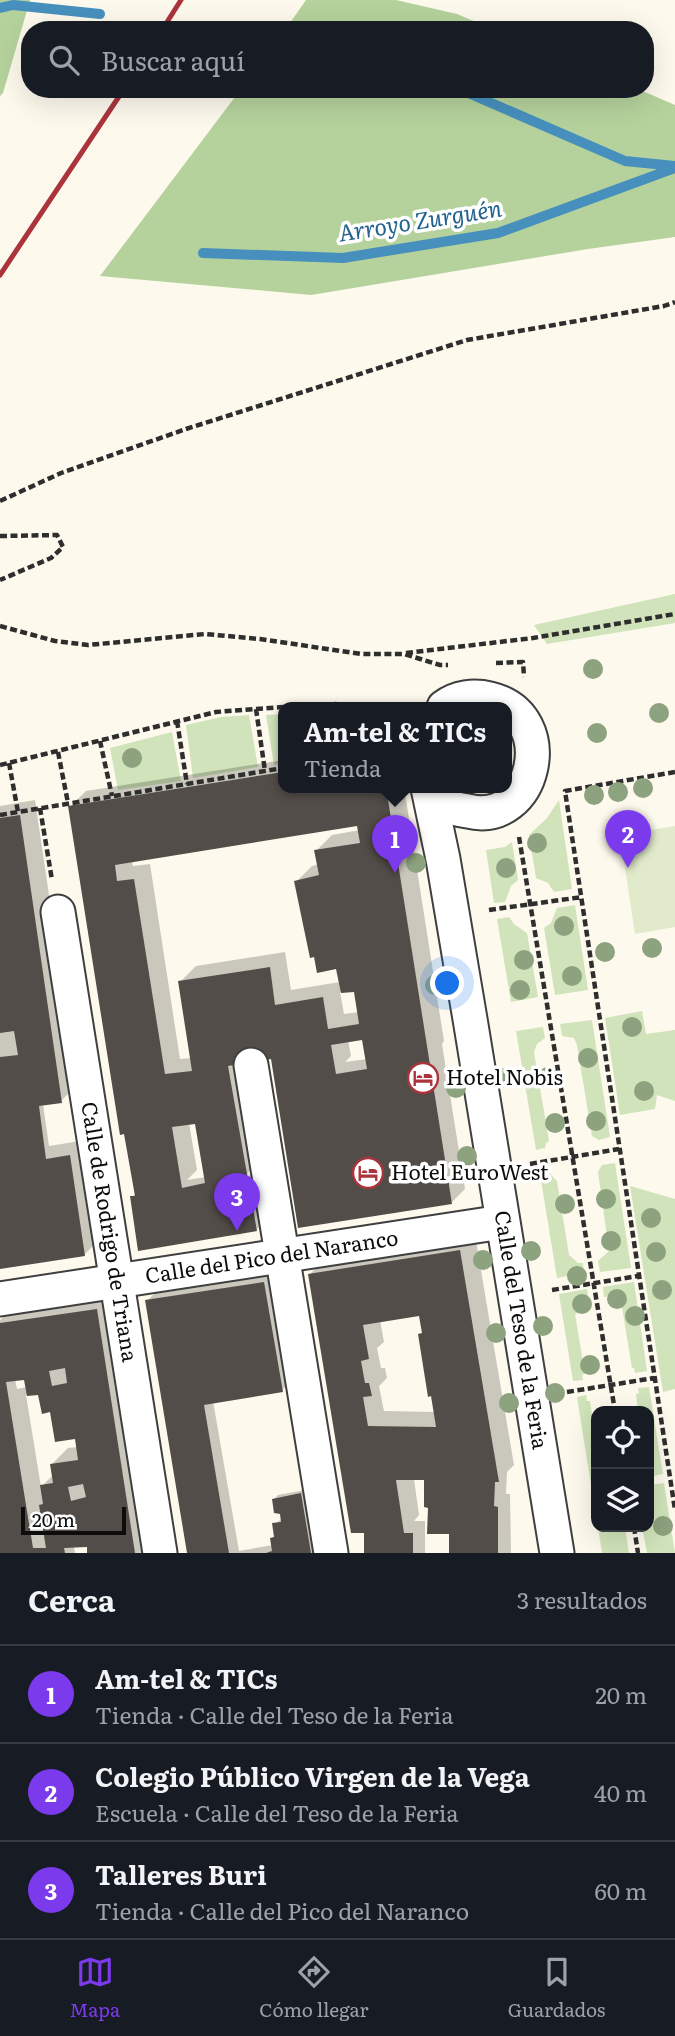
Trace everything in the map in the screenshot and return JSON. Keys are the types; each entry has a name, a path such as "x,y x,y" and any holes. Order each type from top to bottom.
{"street":[{"path":"451,702 476,696 501,702"},
{"path":"443,859 475,813 499,808 519,794 528,781 533,765 533,740 521,717 512,710"},
{"name":"Calle del Teso de la Feria","path":"429,793 443,859 557,1553"},
{"name":"Calle del Teso de la Feria","path":"434,793 448,806 475,813"},
{"name":"Calle de Rodrigo de Triana","path":"56,902 160,1553"},
{"path":"251,1065 331,1553"},
{"name":"Calle del Pico del Naranco","path":"0,1299 502,1222"}],"path":[{"path":"0,501 61,473 186,429 467,340 675,302"},
{"path":"0,536 57,535 63,547 51,558 0,580"},
{"path":"0,626 55,641 88,645 205,634 360,654 404,654 534,638 675,614"},
{"path":"404,654 440,665 454,664"},
{"path":"495,663 523,662 525,675 520,682"},
{"path":"0,765 216,712 278,707"},
{"path":"256,709 265,771"},
{"path":"177,721 187,784"},
{"path":"100,741 112,796"},
{"path":"58,752 68,803"},
{"path":"9,763 18,812"},
{"path":"0,815 278,769"},
{"path":"675,772 565,791 675,1510"},
{"path":"40,808 56,902"},
{"path":"518,833 614,1406"},
{"path":"489,911 582,897"},
{"path":"530,1164 619,1149"},
{"path":"552,1290 638,1276"},
{"path":"567,1392 654,1378"},
{"path":"635,1532 638,1553"}],"green space":[{"path":"0,0 30,0 24,21 21,21 21,31 0,96"},
{"path":"306,0 396,0 457,14 474,21 291,21"},
{"path":"654,96 675,105 675,237 311,295 100,276 234,98"},
{"path":"675,594 675,623 547,644 534,625"},
{"path":"278,714 278,765 274,765 266,715"},
{"path":"249,715 258,767 193,778 186,725 221,717"},
{"path":"172,732 181,781 118,790 110,748"},
{"path":"559,800 572,889 554,892 548,883 536,878 529,835 547,818"},
{"path":"675,826 675,927 635,934 620,835"},
{"path":"512,842 518,880 511,886 505,902 494,903 486,850 505,847"},
{"path":"575,905 588,990 555,995 544,928 551,923 557,908"},
{"path":"509,917 527,933 538,997 511,1002 497,919"},
{"path":"642,1011 646,1034 675,1030 675,1101 657,1095 655,1109 620,1115 605,1018"},
{"path":"592,1020 610,1137 599,1140 592,1136 577,1045 574,1038 562,1036 560,1024"},
{"path":"543,1027 545,1038 537,1044 534,1052 549,1141 545,1148 536,1150 516,1031"},
{"path":"615,1163 631,1268 600,1272 598,1261 609,1251 598,1172 602,1165"},
{"path":"549,1173 557,1181 569,1255 578,1263 583,1263 584,1273 557,1278 540,1174"},
{"path":"630,1186 675,1199 675,1389 663,1392"},
{"path":"634,1282 647,1371 635,1373 622,1307 614,1307 612,1296 604,1297 603,1287"},
{"path":"587,1289 589,1300 581,1302 583,1312 575,1314 585,1374 582,1375 583,1380 573,1381 559,1294"},
{"path":"649,1387 652,1406 637,1406 638,1388"},
{"path":"586,1395 587,1401 590,1401 591,1485 577,1397"},
{"path":"654,1418 663,1474 654,1476"},
{"path":"664,1483 675,1553 647,1553 643,1532 654,1532 654,1484"},
{"path":"599,1532 626,1532 629,1553 602,1553"}],"building":[{"path":"278,773 278,793 387,793 452,1204 298,1228 271,1059 228,1066 257,1231 138,1251 130,1196 135,1196 124,1134 120,1135 68,806","holes":["357,826 360,843 314,850 319,875 294,881 310,958 314,957 317,973 336,969 341,993 354,992 359,1024 328,1029 323,997 275,1005 270,967 178,981 192,1071 165,1074 134,879 117,881 115,865","362,1040 367,1069 336,1074 331,1045","195,1124 205,1183 182,1188 172,1127"]},
{"path":"20,815 62,1103 39,1106 46,1159 70,1155 85,1256 0,1269 0,1057 18,1055 14,1031 0,1033 0,818"},
{"path":"460,1250 499,1482 495,1482 494,1506 498,1507 498,1553 449,1553 449,1534 427,1534 428,1508 424,1507 424,1480 396,1480 404,1533 413,1533 413,1553 364,1553 364,1533 351,1533 308,1274","holes":["419,1316 422,1333 418,1334 428,1397 431,1396 436,1427 368,1426 363,1397 372,1396 369,1383 365,1383 361,1361 369,1359 363,1325"]},
{"path":"264,1282 283,1392 204,1405 229,1553 187,1553 145,1300"},
{"path":"97,1309 135,1553 87,1553 87,1547 64,1548 65,1553 0,1553 0,1323","holes":["65,1368 67,1383 52,1386 49,1371","24,1380 27,1396 38,1395 42,1414 50,1412 55,1442 75,1439 78,1460 50,1464 53,1483 40,1485 43,1504 39,1505 46,1548 33,1548 6,1382","83,1484 86,1497 71,1501 68,1487"]},
{"path":"301,1493 311,1553 266,1553 272,1551 272,1523 281,1522 280,1514 274,1513 272,1499"}],"waterway":[{"path":"0,8 13,5 100,14"},
{"path":"480,98 625,161 675,166"},
{"name":"Arroyo Zurguén","path":"203,253 343,258 498,233 675,168"}],"railway":[{"path":"168,21 181,0"},
{"path":"0,275 118,98"}],"place":[{"name":"Colegio Público Virgen de la Vega","path":"628,868"},
{"name":"Am-tel & TICs","path":"395,873"},
{"name":"Hotel Nobis","path":"423,1078"},
{"name":"Hotel EuroWest","path":"368,1173"},
{"name":"Talleres Buri","path":"237,1231"}]}
